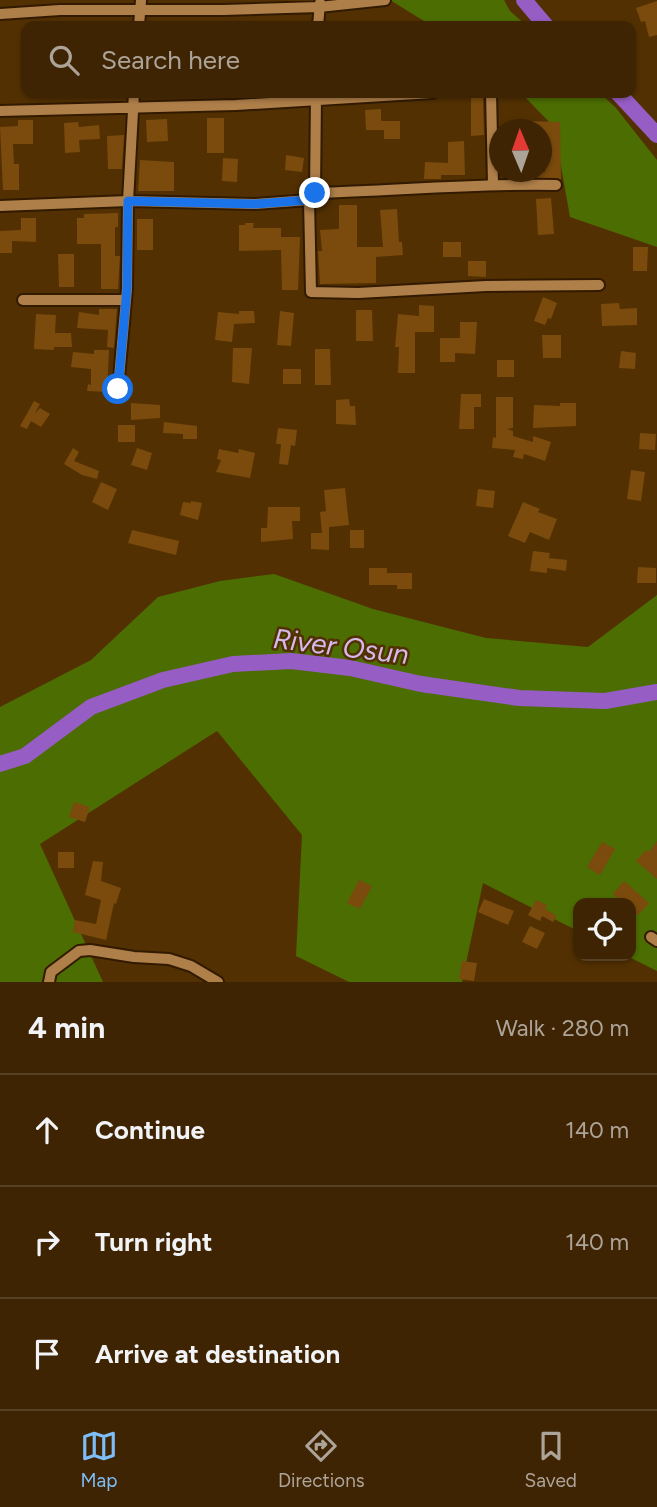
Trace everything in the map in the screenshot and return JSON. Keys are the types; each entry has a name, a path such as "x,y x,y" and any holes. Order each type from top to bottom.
{"street":[{"path":"0,14 141,4 223,10 385,0"},
{"path":"318,21 320,3"},
{"path":"118,389 126,300 134,98"},
{"path":"0,111 236,105 298,98"},
{"path":"316,98 311,292 358,293 486,286 599,285"},
{"path":"491,98 493,184"},
{"path":"0,206 128,201 255,204 312,197 493,184 556,185"},
{"path":"23,300 126,300"},
{"path":"49,982 51,972 79,951 90,950 169,959 191,967 218,982"}],"green space":[{"path":"390,0 504,0 510,11 521,21 424,21"},
{"path":"526,98 605,98 657,160 657,247 570,217 552,119 546,119"},
{"path":"274,574 373,609 486,638 588,647 657,595 657,971 636,960 636,898 573,898 573,928 483,883 462,982 349,982 296,956 302,835 217,731 40,844 103,982 0,982 0,707 91,660 158,597 220,581"}],"building":[{"path":"657,1 657,35 649,37 645,21 641,22 636,8"},
{"path":"471,98 483,98 484,135 471,136"},
{"path":"381,109 381,121 400,121 400,139 384,139 384,130 366,130 365,110"},
{"path":"207,118 224,118 224,153 207,153"},
{"path":"167,119 168,141 147,142 146,120"},
{"path":"18,120 33,120 33,144 13,144 14,164 19,164 19,190 3,190 0,127 18,126"},
{"path":"78,122 79,127 99,125 100,139 79,140 80,152 65,153 64,123"},
{"path":"552,122 560,122 561,179 552,179"},
{"path":"124,135 122,169 108,169 107,136"},
{"path":"464,141 465,175 441,175 441,179 424,179 425,162 448,163 448,142"},
{"path":"286,155 304,158 302,172 285,170"},
{"path":"223,158 238,159 237,182 222,181"},
{"path":"140,160 174,162 174,191 138,191"},
{"path":"551,198 554,234 538,235 536,199"},
{"path":"339,205 357,205 357,247 383,247 380,210 397,209 399,242 402,242 403,255 376,257 376,283 320,284 320,230 339,229"},
{"path":"118,213 115,256 120,256 118,289 101,289 101,244 77,244 77,218 84,218 84,214"},
{"path":"21,218 36,218 36,242 12,241 12,253 0,253 0,231 21,230"},
{"path":"137,219 153,219 153,250 137,250"},
{"path":"254,223 253,228 281,228 281,237 300,237 298,290 282,290 281,250 239,251 239,225"},
{"path":"443,242 461,242 461,257 443,257"},
{"path":"633,247 648,247 647,271 633,271"},
{"path":"58,254 74,254 74,287 59,287"},
{"path":"468,261 486,261 486,277 468,276"},
{"path":"543,297 557,303 551,319 548,318 545,325 534,321"},
{"path":"619,303 620,309 637,308 637,325 602,326 601,304"},
{"path":"419,305 434,306 434,332 415,332 415,373 398,373 399,347 395,347 398,314 419,316"},
{"path":"99,309 117,309 114,348 107,347 108,330 77,328 79,312 99,315"},
{"path":"356,310 372,310 373,341 356,341"},
{"path":"239,311 254,311 255,323 234,324 232,342 215,340 218,312 239,314"},
{"path":"280,311 294,313 291,346 277,345"},
{"path":"36,314 56,315 55,333 71,333 72,347 34,349"},
{"path":"460,322 477,322 475,354 455,353 455,362 440,362 440,338 460,338"},
{"path":"542,335 561,335 561,358 543,358"},
{"path":"233,348 252,348 249,384 232,382"},
{"path":"315,349 330,349 331,385 315,385"},
{"path":"94,350 109,350 107,392 87,391 88,384 91,385 91,369 71,367 73,352 94,354"},
{"path":"621,351 636,353 635,369 619,368"},
{"path":"497,360 514,360 514,377 497,377"},
{"path":"283,369 301,369 301,384 283,384"},
{"path":"461,394 481,394 481,407 474,407 474,429 459,429"},
{"path":"496,397 513,397 513,428 507,429 513,431 513,436 533,442 533,436 551,442 545,461 524,454 523,459 513,457 515,450 492,448 493,437 496,438"},
{"path":"349,399 350,406 355,406 356,425 336,424 336,400"},
{"path":"34,401 40,404 35,413 40,408 50,414 41,427 31,421 27,429 20,426"},
{"path":"131,403 160,405 160,418 131,420"},
{"path":"560,403 576,403 576,426 533,428 534,405 560,406"},
{"path":"164,422 197,426 197,439 183,439 183,434 163,433"},
{"path":"118,425 135,425 135,442 118,442"},
{"path":"278,428 297,430 288,465 279,464 281,444 276,444"},
{"path":"640,433 656,434 655,450 639,449"},
{"path":"73,448 79,452 74,461 99,471 97,479 82,475 64,464"},
{"path":"137,448 152,453 147,470 131,465"},
{"path":"219,449 238,453 239,449 255,453 250,478 216,472 221,460 217,459"},
{"path":"631,470 645,472 641,501 627,499"},
{"path":"101,482 117,489 108,510 92,502"},
{"path":"345,488 349,525 329,527 329,550 311,549 311,533 322,533 320,512 326,511 324,490"},
{"path":"478,489 495,491 493,508 476,506"},
{"path":"183,502 202,503 198,520 180,515"},
{"path":"523,502 540,509 538,512 557,519 549,540 530,532 525,543 508,536"},
{"path":"268,507 300,507 300,521 292,521 293,539 261,542 261,528 267,528"},
{"path":"132,530 179,541 176,555 128,543"},
{"path":"350,530 364,530 364,548 350,548"},
{"path":"533,551 550,553 549,558 567,560 566,571 547,568 547,573 530,571"},
{"path":"638,567 656,568 656,583 637,583"},
{"path":"369,568 387,568 387,573 412,573 412,589 397,589 397,585 369,585"},
{"path":"74,802 90,807 85,822 69,817"},
{"path":"657,841 657,879 636,861 646,850 649,852"},
{"path":"602,842 615,849 600,875 587,867"},
{"path":"58,852 74,852 74,868 58,868"},
{"path":"93,861 103,862 101,881 121,888 116,904 114,903 106,940 73,932 75,920 96,924 101,900 85,895"},
{"path":"359,880 372,886 360,909 347,903"},
{"path":"624,881 649,903 638,915 636,898 617,898 613,894"},
{"path":"484,899 514,911 508,925 478,912"},
{"path":"536,900 547,905 545,909 557,916 553,922 542,916 540,921 528,915"},
{"path":"530,926 545,933 537,949 522,942"},
{"path":"462,961 477,963 474,981 459,979"}],"waterway":[{"name":"River Osun","path":"524,0 542,21"},
{"name":"River Osun","path":"623,98 657,135"},
{"name":"River Osun","path":"0,764 25,756 91,707 163,680 233,664 291,661 350,668 421,684 519,698 605,701 657,692"}],"route":[{"path":"118,389 127,289 128,201 255,204 309,200 315,193"}]}
